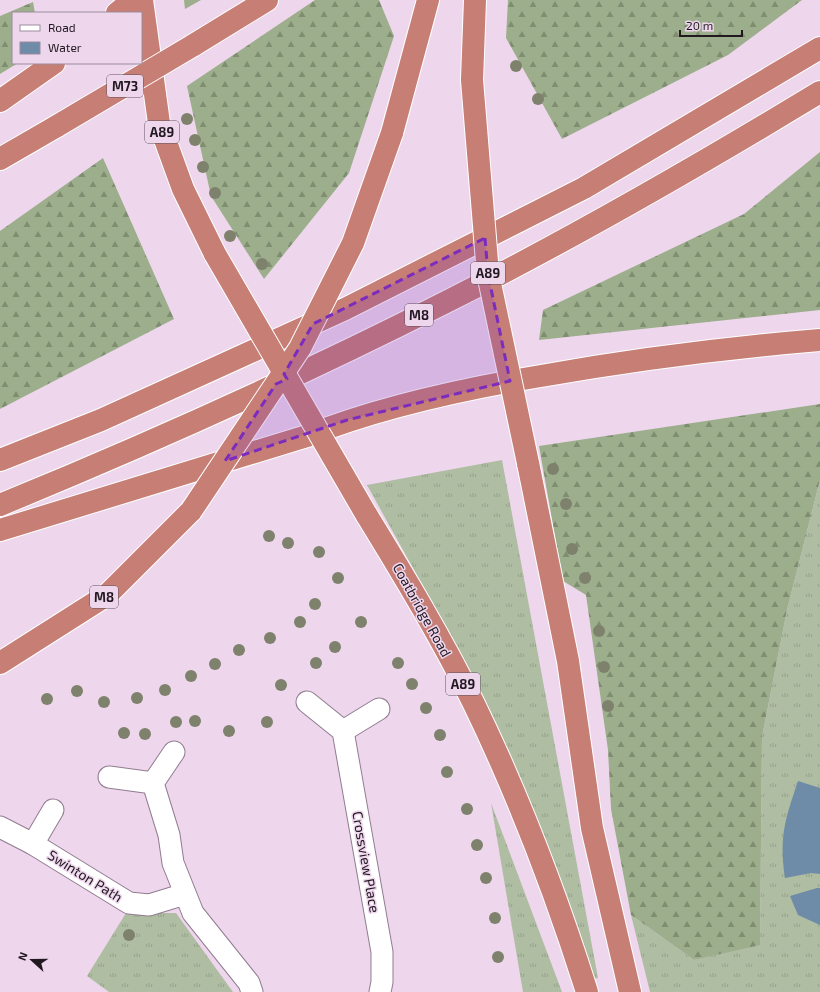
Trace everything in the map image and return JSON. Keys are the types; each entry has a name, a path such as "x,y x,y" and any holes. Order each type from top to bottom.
{"highway":[{"path":"119,12 133,0"},
{"name":"Coatbridge Road","path":"142,0 159,123 183,189 215,254 366,514 421,603 474,704 509,782 541,862 571,942 587,992"},
{"name":"M73","path":"0,159 267,0"},
{"name":"M8","path":"0,663 107,595 191,511 300,348 352,243 392,133 428,0"},
{"name":"A89","path":"475,0 472,80 488,274 568,661 592,828 630,992"},
{"path":"0,460 102,420 352,306 584,188 820,48"},
{"path":"0,101 53,64"},
{"name":"M8","path":"0,505 160,437 246,398 447,301 626,205 820,92"},
{"path":"0,530 307,436 347,420 472,388 621,362 820,340"}],"street":[{"path":"307,702 343,732 379,709"},
{"name":"Crossview Place","path":"343,732 382,952 382,982 380,992"},
{"path":"153,783 174,752"},
{"path":"109,777 153,783"},
{"path":"153,783 169,835 173,863 193,913 249,983 252,992"},
{"name":"Swinton Path","path":"33,844 53,810"},
{"name":"Swinton Path","path":"0,827 33,844 129,903 149,905 185,894"}],"highlighted area":[{"path":"485,238 488,274 510,381 347,420 225,461 276,384 287,379 284,374 313,324"}],"green space":[{"path":"184,0 201,0 185,9"},
{"path":"315,0 379,0 394,36 349,173 264,279 211,196 187,86"},
{"path":"508,0 802,0 728,55 562,139 506,38"},
{"path":"33,2 35,12 12,12 12,64 16,64 0,74 0,16"},
{"path":"820,152 820,310 539,340 543,310 744,214"},
{"path":"103,158 174,319 0,409 0,231"},
{"path":"820,404 820,480 787,610 762,737 760,945 694,960 631,915 611,809 608,750 586,595 563,581 539,446"},
{"path":"502,460 598,978 589,980 460,653 367,485"},
{"path":"820,480 820,992 650,992 631,915 694,960 760,944 762,737 787,610"},
{"path":"491,803 562,992 523,992"},
{"path":"126,913 176,913 233,992 109,992 87,976"}],"water":[{"path":"798,781 820,788 820,874 811,873 785,878 783,863 784,828"},
{"path":"820,888 820,925 798,915 790,896"}]}
